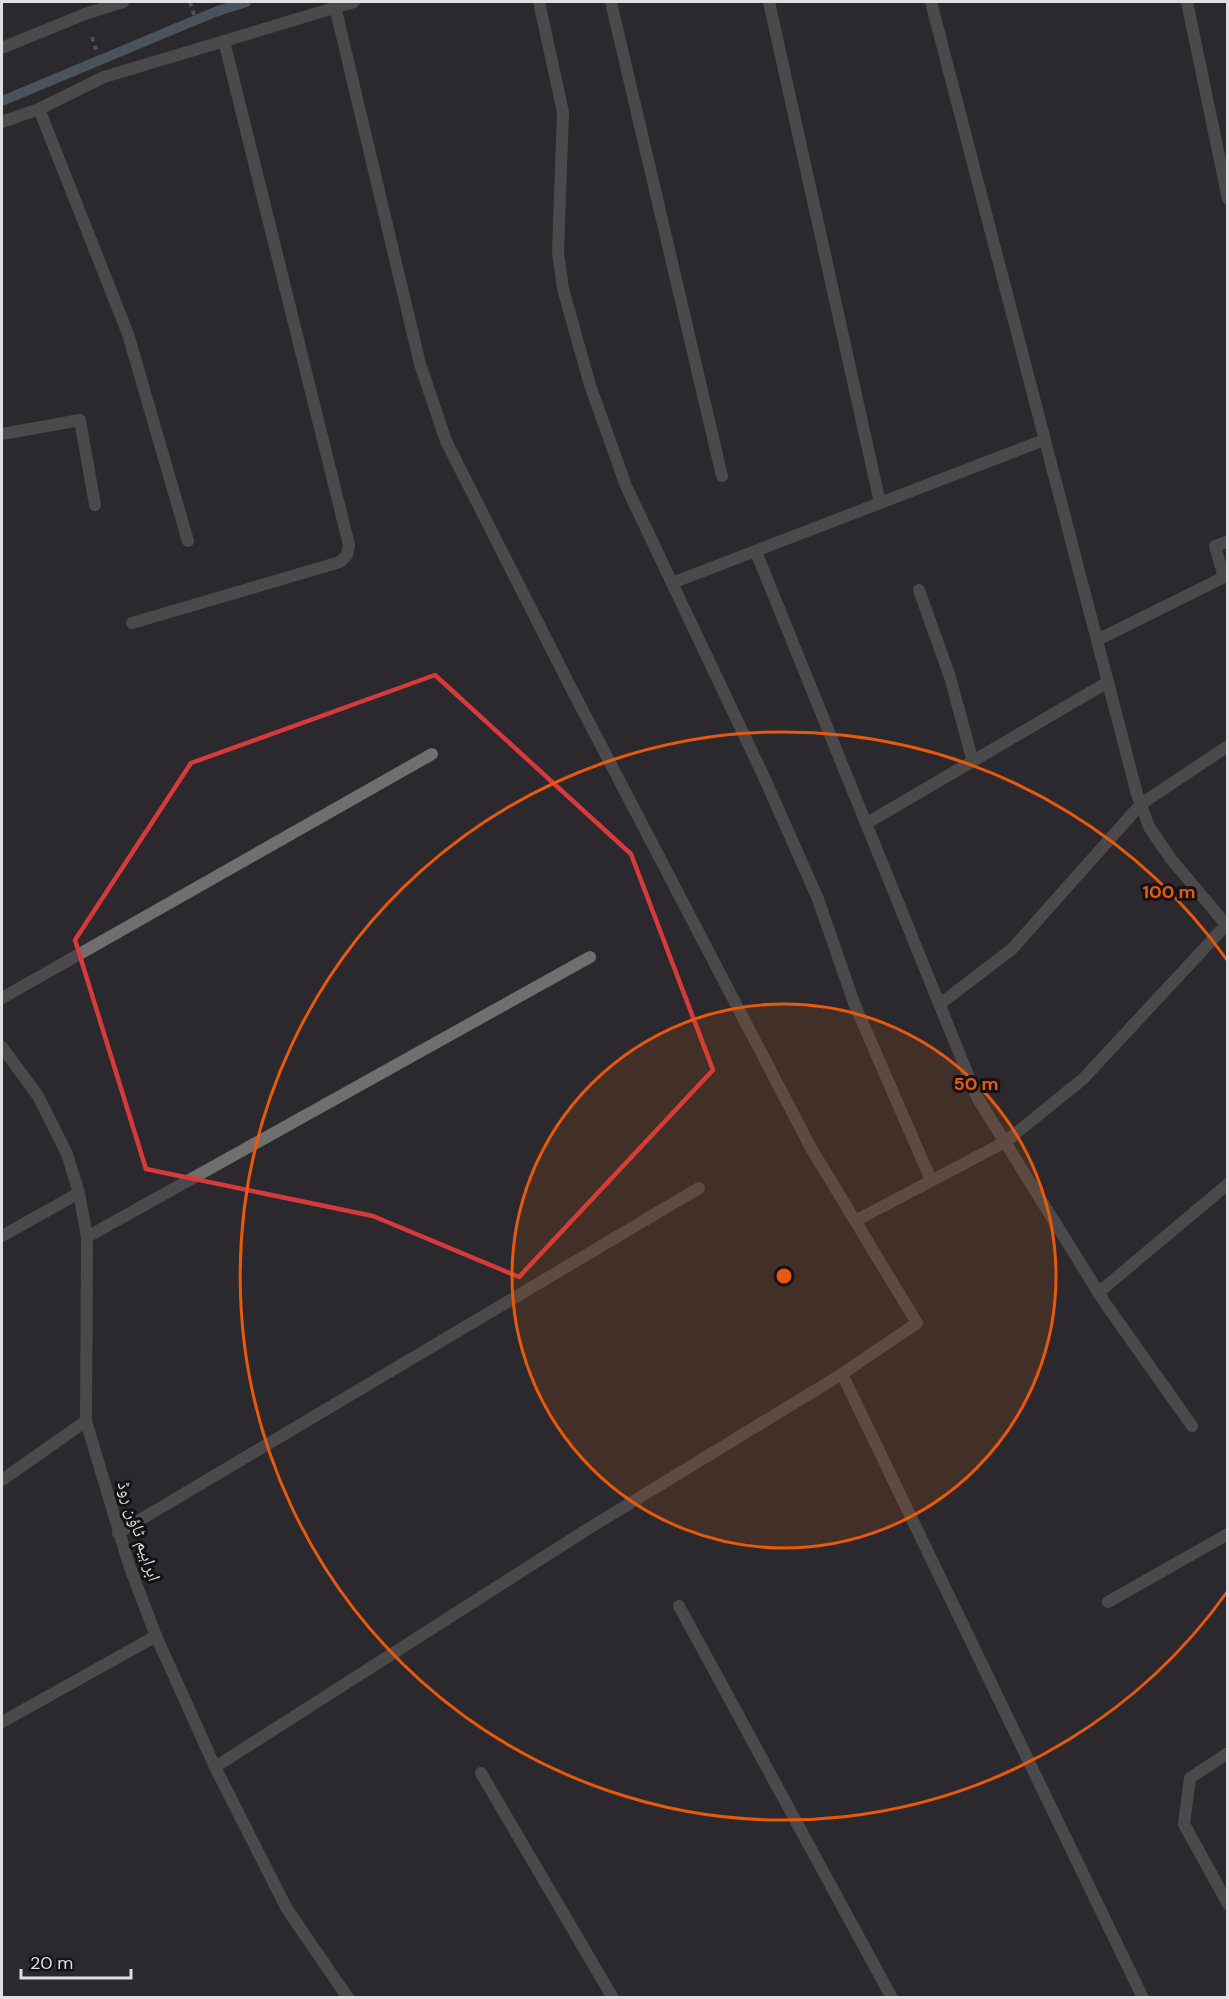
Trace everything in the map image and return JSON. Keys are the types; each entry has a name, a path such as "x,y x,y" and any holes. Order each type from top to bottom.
{"street":[{"path":"2,48 85,14 123,2"},
{"path":"2,123 39,109 104,77 224,41 335,4 354,2"},
{"path":"539,2 563,112 558,252 563,289 590,385 626,486 763,775 818,899 855,1003 931,1180"},
{"path":"611,2 722,476"},
{"path":"770,2 880,503"},
{"path":"855,1221 1005,1142 1083,1079 1227,926 1171,859 1149,827 1141,804 930,2"},
{"path":"1187,2 1227,199"},
{"path":"215,1767 591,1527 842,1374 917,1323 795,1116 574,694 446,441 420,364 335,4"},
{"path":"132,623 340,562 347,555 350,545 224,41"},
{"path":"39,109 128,334 188,541"},
{"path":"2,434 80,420 95,506"},
{"path":"672,583 1044,440"},
{"path":"1097,640 1224,577 1215,546 1227,541"},
{"path":"756,552 977,1097 1098,1293 1192,1426"},
{"path":"919,590 950,677 973,762"},
{"path":"867,822 1108,682"},
{"path":"940,1004 1012,949 1141,804 1227,746"},
{"path":"2,998 432,754"},
{"path":"87,1237 590,957"},
{"name":"ابراہیم ٹاؤن روڈ","path":"2,1047 38,1096 67,1154 79,1193 87,1237 86,1421 118,1533 156,1636 215,1767 287,1909 348,1998"},
{"path":"1098,1293 1227,1184"},
{"path":"118,1533 699,1188"},
{"path":"2,1236 79,1193"},
{"path":"842,1374 1143,1998"},
{"path":"2,1479 86,1421"},
{"path":"1108,1602 1227,1534"},
{"path":"679,1606 892,1998"},
{"path":"2,1722 156,1636"},
{"path":"1227,1753 1190,1779 1184,1824 1227,1904"},
{"path":"481,1773 613,1998"}],"path":[{"path":"85,14 104,77"}],"highlighted area":[{"path":"435,675 631,854 713,1070 519,1277 373,1216 146,1169 75,940 191,763"}],"waterway":[{"path":"2,101 215,12 246,2"}]}
